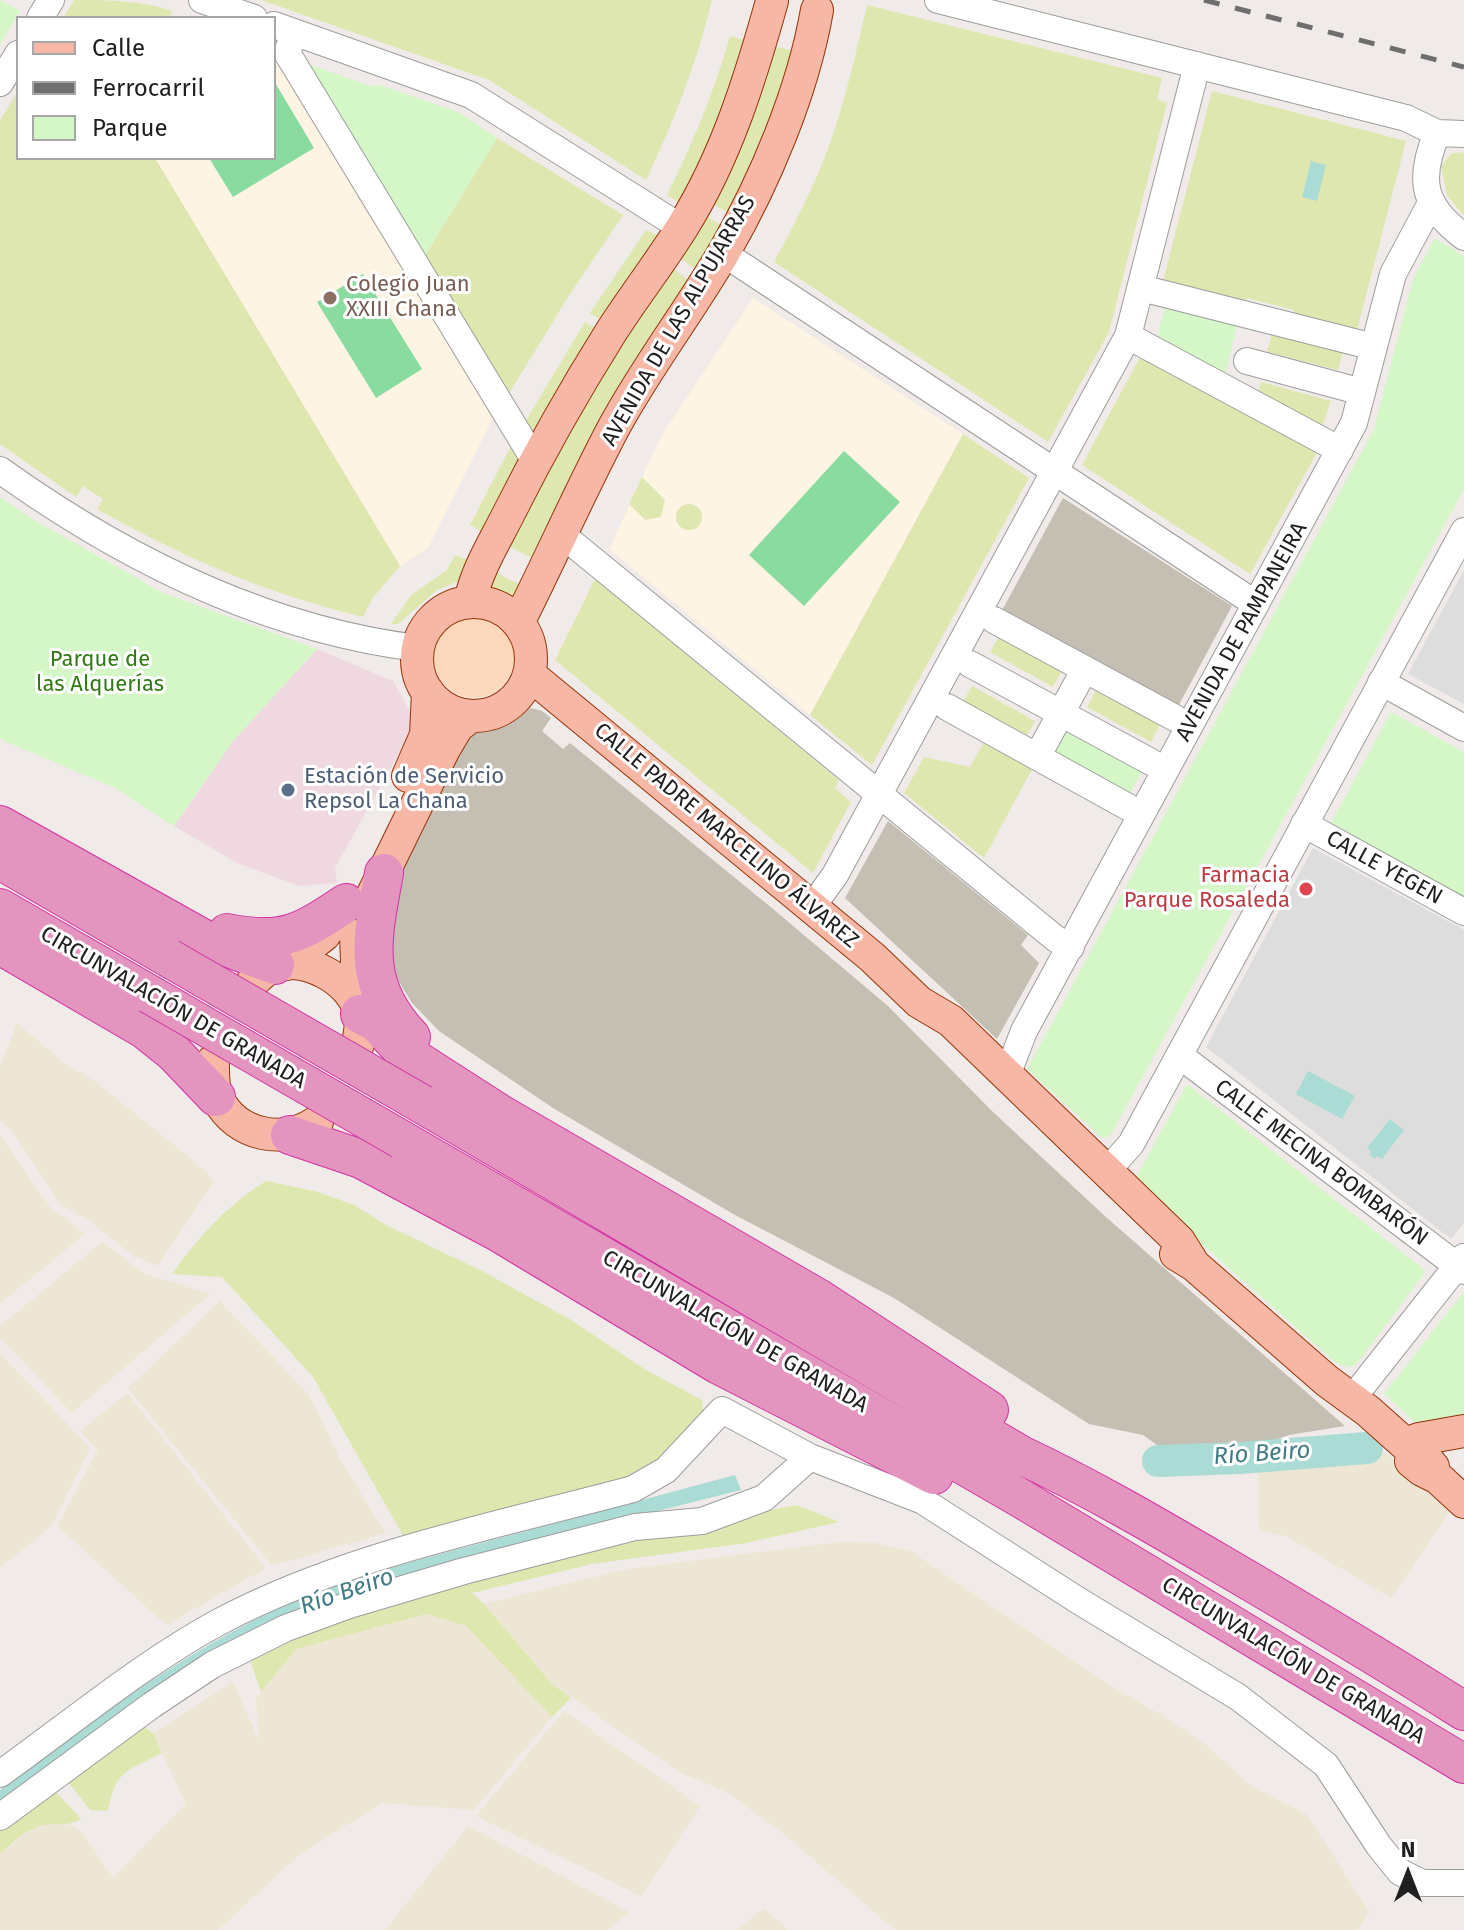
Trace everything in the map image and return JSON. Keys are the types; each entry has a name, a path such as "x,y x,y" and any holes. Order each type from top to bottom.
{"highway":[{"path":"0,825 204,939 271,971"},
{"name":"CIRCUNVALACIÓN DE GRANADA","path":"0,860 1021,1455 1070,1478 1336,1632 1464,1711"},
{"path":"384,873 372,931 373,968 381,994 407,1033 477,1099"},
{"path":"144,906 221,932 252,938 278,938 309,927 346,903"},
{"name":"CIRCUNVALACIÓN DE GRANADA","path":"0,908 1072,1529 1464,1764"},
{"path":"0,945 144,1029 215,1079"},
{"path":"358,1020 377,1023 404,1052 477,1099 830,1306 1028,1435 1070,1478"},
{"path":"303,1129 498,1232 719,1365 1017,1517 1072,1529"}],"main road":[{"path":"772,0 784,13 801,17 821,5"},
{"name":"AVENIDA DE LAS ALPUJARRAS","path":"470,602 484,563 535,461 611,332 705,189 750,77 772,0"},
{"name":"AVENIDA DE LAS ALPUJARRAS","path":"518,623 615,426 747,209 773,152 821,5"},
{"path":"470,602 490,604 507,612 518,623 527,637 531,652 529,674 521,691 510,703 494,712 471,716 448,710 428,692 417,667 417,648 424,631 436,616 450,606 470,602"},
{"name":"CALLE PADRE MARCELINO ÁLVAREZ","path":"529,674 872,957 919,1002 1004,1059 1106,1172 1179,1241 1194,1265"},
{"path":"271,971 324,935 346,903 426,735 428,692"},
{"path":"358,1020 355,944 359,918 444,749 457,727 471,716"},
{"path":"271,971 326,973 342,984 358,1020"},
{"name":"CALLE PADRE MARCELINO ÁLVAREZ","path":"919,1002 941,1040 1145,1234 1194,1265 1405,1444 1405,1454 1422,1470 1436,1472 1464,1502"},
{"path":"1004,1059 1008,1095 1030,1116 1043,1140 1067,1150 1089,1170 1106,1172"},
{"path":"215,1079 236,1121 253,1131 303,1129"},
{"path":"1405,1444 1455,1433"},
{"path":"1436,1472 1455,1433"}],"street":[{"path":"202,0 248,16"},
{"path":"938,0 1406,118 1437,133 1464,134"},
{"path":"535,461 287,53 284,29 471,95 682,228"},
{"path":"0,83 16,57"},
{"path":"812,907 835,875 1128,336 1197,65"},
{"path":"1437,133 1426,160 1426,184 1431,203 1446,224 1464,237"},
{"name":"AVENIDA DE PAMPANEIRA","path":"1004,1059 1071,947 1354,423 1393,274 1431,203"},
{"path":"723,253 1256,604"},
{"path":"1141,288 1374,347"},
{"path":"1238,395 1258,317"},
{"path":"1128,336 1340,450"},
{"path":"1247,361 1362,392"},
{"path":"0,470 43,501 101,536 221,594 309,625 417,648"},
{"path":"1106,1172 1131,1144 1464,531"},
{"path":"560,536 1056,939 1071,947"},
{"path":"994,620 1175,718"},
{"path":"970,664 1151,762"},
{"path":"1037,757 1085,669"},
{"path":"1381,682 1464,728"},
{"path":"947,707 1128,807"},
{"name":"CALLE YEGEN","path":"1304,824 1464,912"},
{"name":"CALLE MECINA BOMBARÓN","path":"1179,1055 1461,1265"},
{"path":"1351,1400 1461,1265"},
{"path":"0,1774 170,1652 219,1622 374,1559 633,1489 666,1470 722,1410 810,1457 923,1501 1079,1601 1238,1697 1326,1765 1379,1846 1400,1872 1422,1883 1464,1883"},
{"path":"0,1817 212,1665 286,1628 349,1605 621,1530 702,1521 764,1498 810,1457"}],"shaded area":[{"name":"Colegio Juan XXIII Chana","path":"276,57 493,418 428,548 400,566 156,160 276,160"},
{"path":"753,298 963,434 810,715 609,549 661,436"},
{"path":"1063,498 1232,606 1174,714 999,616"},
{"path":"1464,570 1464,704 1408,674"},
{"name":"Estación de Servicio Repsol La Chana","path":"317,649 393,681 411,713 414,726 335,868 337,883 299,886 237,863 174,826 233,741"},
{"path":"531,708 551,718 542,731 563,749 570,743 888,1006 993,1112 1107,1218 1345,1426 1289,1435 1261,1445 1205,1451 1160,1447 1143,1435 1089,1424 894,1298 735,1215 553,1108 439,1031 412,1003 384,965 392,894 469,736"},
{"path":"888,821 1028,935 1021,945 1039,963 997,1039 845,898"},
{"path":"1313,848 1464,930 1464,1223 1451,1239 1206,1047"},
{"path":"17,1023 207,1172 213,1183 158,1266 134,1256 89,1221 60,1204 11,1129 0,1120 0,1066"},
{"path":"0,1135 50,1207 85,1234 0,1304"},
{"path":"102,1242 145,1274 210,1294 72,1413 0,1338 0,1326"},
{"path":"220,1301 309,1395 343,1465 386,1533 272,1566 128,1388"},
{"path":"0,1353 90,1448 52,1526 0,1568"},
{"path":"127,1393 266,1568 166,1625 57,1526 98,1450 80,1431"},
{"path":"1386,1453 1450,1511 1391,1598 1286,1536 1259,1530 1258,1469"},
{"path":"847,1541 876,1543 912,1552 1113,1687 1206,1745 1251,1786 1306,1814 1370,1912 1358,1930 895,1930 774,1826 724,1791 677,1771 552,1684 484,1604 628,1569"},
{"path":"426,1614 466,1626 552,1717 474,1810 382,1803 300,1854 218,1930 0,1930 0,1853 35,1827 71,1825 83,1833 113,1878 186,1804 153,1733 233,1682 259,1741 256,1699 295,1649"},
{"path":"564,1711 700,1806 641,1896 476,1816"},
{"path":"468,1826 629,1912 608,1930 385,1930"},
{"path":"764,1908 788,1930 737,1930"}],"green space":[{"path":"0,0 20,11 0,44"},
{"path":"74,0 136,3 172,11 171,16 64,16"},
{"path":"261,0 712,0 684,92 646,180 489,80"},
{"path":"867,5 1162,78 1157,99 1167,103 1109,332 1048,442 774,262 828,149"},
{"path":"730,36 744,40 738,61 708,143 679,203 667,195 702,117"},
{"path":"771,46 795,51 781,100 732,215 711,203"},
{"path":"300,61 458,112 497,138 421,262"},
{"path":"276,84 314,148 233,197 210,160 276,160"},
{"path":"1212,91 1406,141 1355,338 1291,322 1294,310 1247,298 1243,310 1161,289"},
{"path":"16,94 16,160 156,160 400,566 372,599 363,617 260,585 161,543 97,509 103,499 83,486 76,497 0,444 0,120"},
{"path":"497,138 623,215 505,400 421,262"},
{"path":"1464,153 1464,216 1447,195 1441,166 1451,154"},
{"path":"704,215 725,227 698,271 676,255"},
{"path":"646,230 658,236 601,320 590,313"},
{"path":"1435,238 1464,256 1464,489 1110,1136 1102,1138 1027,1069 1374,429 1413,279"},
{"path":"668,265 692,283 534,559 503,544"},
{"path":"363,274 422,369 376,398 317,302"},
{"path":"1165,307 1237,325 1225,374 1157,338"},
{"path":"585,322 596,329 532,437 525,422"},
{"path":"1272,334 1343,352 1338,370 1267,352"},
{"path":"1144,350 1321,445 1250,574 1082,465"},
{"path":"1261,382 1331,401 1322,427 1258,392"},
{"path":"963,434 1029,478 872,765 810,715"},
{"path":"511,446 518,460 482,532 470,525"},
{"path":"844,451 900,502 804,606 749,555"},
{"path":"642,477 665,500 661,517 645,520 629,504"},
{"name":"Parque de las Alquerías","path":"0,497 29,517 163,593 317,649 233,741 174,826 115,788 0,739"},
{"path":"689,504 698,508 702,517 698,526 689,530 680,526 676,517 680,508"},
{"path":"455,555 468,560 457,582 437,590 398,624 391,624 411,595 447,570"},
{"path":"490,570 521,585 513,601 482,586"},
{"path":"595,579 839,780 835,788 851,802 813,873 555,660"},
{"path":"999,636 1062,671 1053,687 990,652"},
{"path":"972,686 1035,721 1026,737 963,702"},
{"path":"1096,690 1160,725 1151,742 1087,707"},
{"path":"1391,712 1464,752 1464,897 1331,823"},
{"path":"1064,727 1143,770 1126,800 1048,758"},
{"path":"988,735 1036,762 984,858 904,793 924,757 970,767"},
{"path":"1187,1084 1426,1271 1356,1365 1347,1367 1336,1363 1133,1183"},
{"path":"266,1181 318,1192 354,1205 386,1225 482,1271 571,1320 646,1370 702,1400 703,1415 661,1464 633,1484 409,1546 313,1377 222,1277 172,1274 214,1223"},
{"path":"1462,1294 1464,1416 1416,1423 1384,1394"},
{"path":"797,1505 839,1522 746,1543 592,1564 472,1593 552,1684 571,1698 552,1717 466,1626 426,1614 296,1649 261,1692 249,1657 329,1622 637,1535"},
{"path":"143,1726 153,1733 162,1753 124,1773 114,1787 108,1811 90,1810 69,1783"},
{"path":"55,1791 81,1819 32,1829 0,1853 0,1831"}],"sand":[{"path":"466,618 482,618 497,624 508,635 514,658 508,681 497,692 482,698 466,698 451,692 440,681 434,666 434,650 440,635 451,624"}],"water":[{"path":"1311,161 1326,165 1317,201 1302,197"},
{"path":"1308,1071 1355,1096 1342,1119 1296,1094"},
{"path":"1390,1119 1404,1130 1382,1159 1377,1156 1375,1159 1367,1148"},
{"path":"735,1475 741,1490 578,1531 344,1597 0,1806 0,1790 98,1718 198,1651 295,1601 405,1564"}],"waterway":[{"name":"Río Beiro","path":"1158,1461 1367,1448"}],"railway":[{"path":"1204,0 1464,67"}],"place":[{"name":"Colegio Juan XXIII Chana","path":"330,298"},
{"name":"Estación de Servicio Repsol La Chana","path":"288,790"},
{"name":"Farmacia Parque Rosaleda","path":"1306,889"}]}
